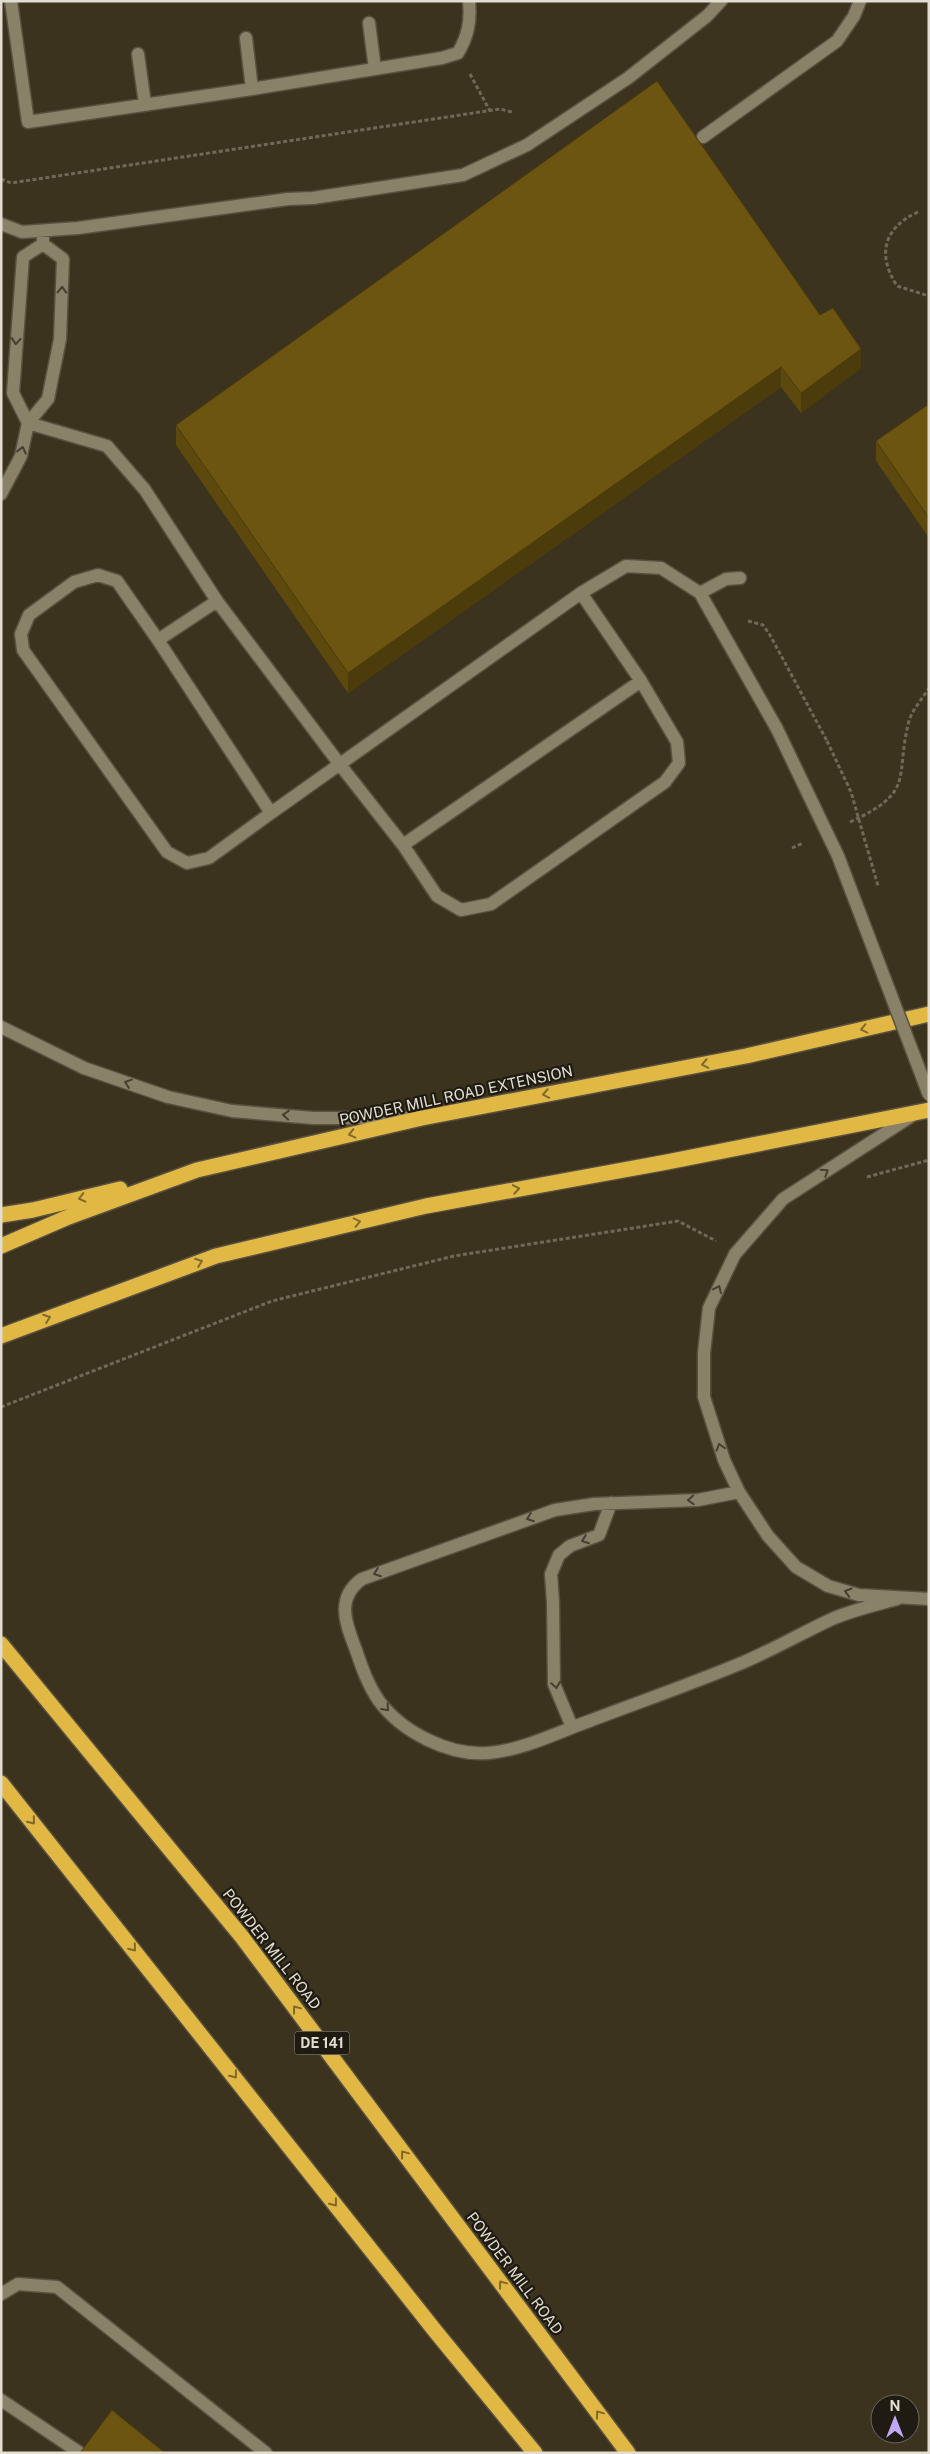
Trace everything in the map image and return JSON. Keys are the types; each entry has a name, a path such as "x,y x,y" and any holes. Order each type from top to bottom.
{"highway":[{"name":"POWDER MILL ROAD EXTENSION","path":"1,1246 66,1218 197,1170 422,1118 746,1056 929,1014"},
{"path":"1,1336 216,1256 426,1206 922,1112"},
{"path":"1,1215 33,1210 197,1170"},
{"name":"POWDER MILL ROAD","path":"1,1644 242,1937 628,2453"},
{"path":"1,1783 436,2332 535,2453"}],"lane":[{"path":"11,1 28,122 252,89 442,58 458,53 469,30 469,1"},
{"path":"1,224 43,237 78,228 288,199 314,198 463,175 527,145 628,78 707,16 720,1"},
{"path":"702,136 836,41 854,16 860,1"},
{"path":"368,23 374,69"},
{"path":"246,38 252,89"},
{"path":"138,54 145,104"},
{"path":"43,237 23,257 12,393 28,422 107,446 145,490 217,601 403,845 437,896 461,910 491,904 665,782 679,763 677,742 641,681 581,593"},
{"path":"1,494 21,456 28,422 48,399 60,339 62,259 43,237"},
{"path":"271,813 158,640 117,581 98,575 74,582 29,615 21,634 23,650 167,852 187,863 209,858 341,766 581,593 626,566 661,568 700,593 777,729 838,856 929,1095"},
{"path":"700,593 726,579 740,578"},
{"path":"158,640 217,601"},
{"path":"403,845 641,681"},
{"path":"1,1027 84,1068 177,1099 232,1110 313,1118 422,1118"},
{"path":"922,1112 783,1198 735,1254 709,1308 704,1353 704,1397 724,1460 739,1492 768,1536 796,1567 828,1586 860,1595 897,1599 929,1599"},
{"path":"739,1492 698,1500 611,1503 555,1510 362,1578 352,1586 344,1608 349,1633 368,1683 390,1713 413,1731 436,1743 458,1750 487,1753 525,1745 743,1662 833,1619 861,1608 897,1599"},
{"path":"572,1727 554,1684 554,1602 551,1574 559,1555 570,1546 599,1534 611,1503"},
{"path":"1,2294 18,2284 58,2287 266,2453"},
{"path":"1,2400 80,2453"}],"path":[{"path":"458,53 490,111"},
{"path":"1,178 11,183 500,109 512,112"},
{"path":"918,212 907,217 892,229 886,242 885,259 888,273 897,286 929,296"},
{"path":"748,620 763,625 770,635 827,741 851,792 877,879 879,892"},
{"path":"842,825 867,814 893,794 901,782 910,719 929,688"},
{"path":"792,848 809,840"},
{"path":"865,1177 929,1160"},
{"path":"1,1407 272,1301 454,1256 678,1221 735,1254"}],"building":[{"path":"657,81 820,315 833,308 861,349 801,393 781,367 348,673 176,425"},
{"path":"929,404 929,518 876,441"},
{"path":"112,2410 165,2453 80,2453"}]}
